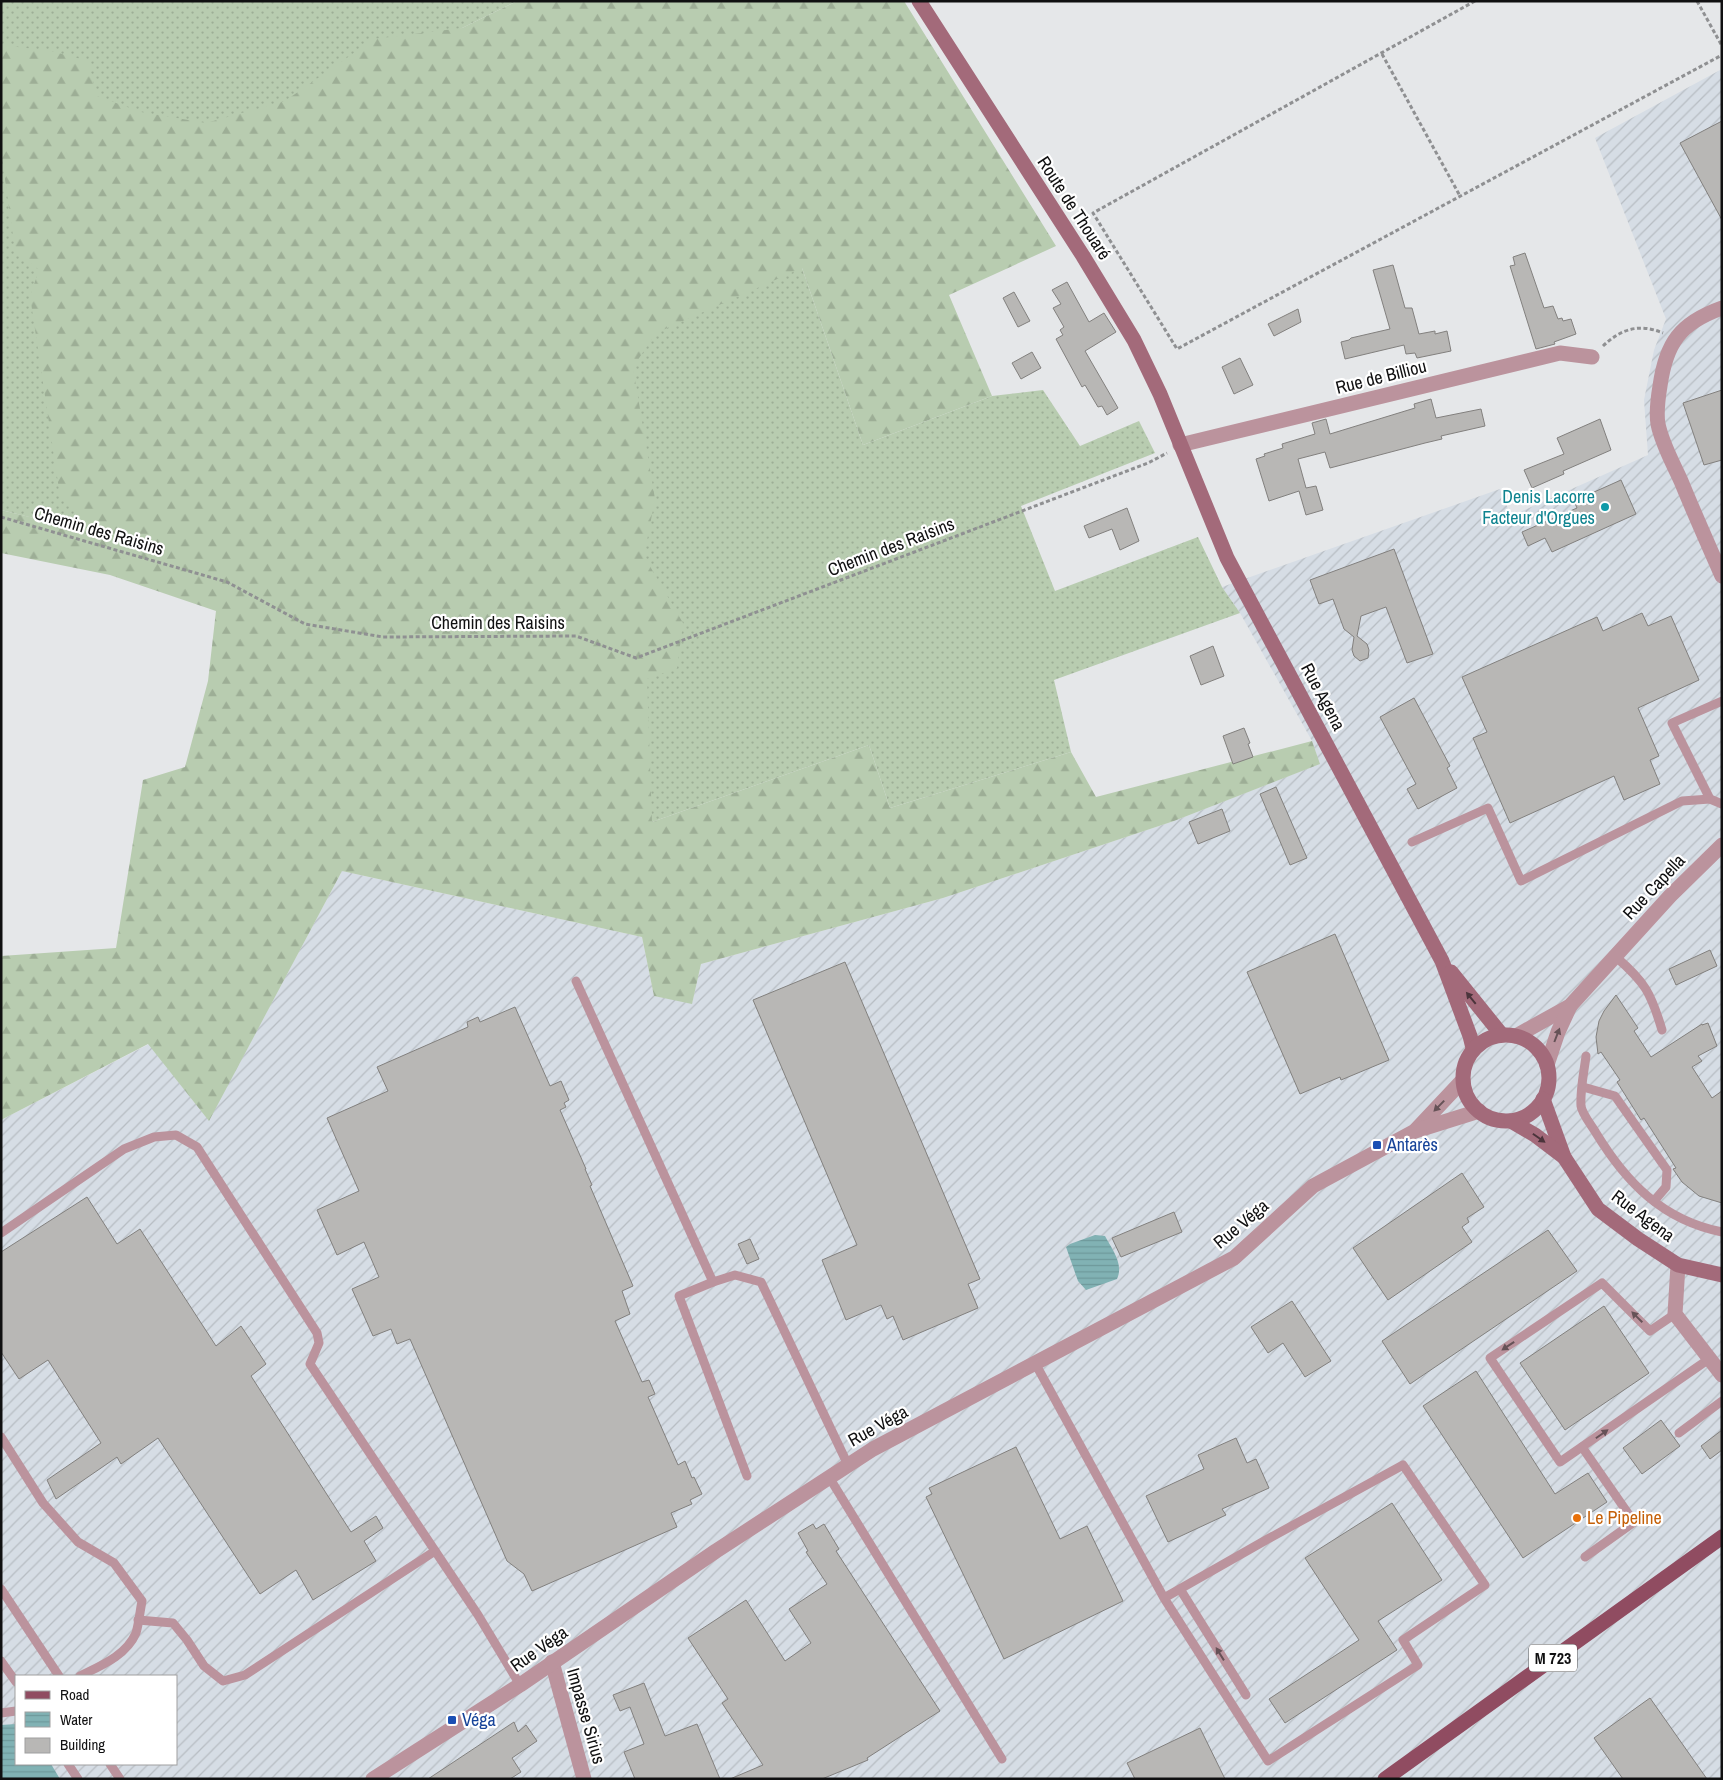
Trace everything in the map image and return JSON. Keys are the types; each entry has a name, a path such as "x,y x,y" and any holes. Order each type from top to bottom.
{"main road":[{"name":"Route de Thouaré","path":"919,1 1121,317 1160,394 1180,446"},
{"name":"Rue Agena","path":"1180,446 1227,558 1442,961 1473,1048"},
{"name":"Rue Agena","path":"1442,961 1500,1034"},
{"path":"1500,1034 1516,1036 1529,1042 1539,1052 1547,1066 1547,1088 1543,1099 1530,1114 1511,1121 1490,1117 1479,1111 1470,1101 1463,1080 1463,1071 1466,1060 1473,1048 1486,1038 1500,1034"},
{"name":"Rue Agena","path":"1543,1099 1564,1156 1598,1208 1638,1239 1678,1265 1722,1275"},
{"name":"Rue Agena","path":"1511,1121 1535,1135 1564,1156"},
{"name":"M 723","path":"1385,1779 1722,1537"}],"street":[{"path":"1722,308 1701,315 1673,340 1663,367 1658,398 1658,423 1666,448 1722,576"},
{"name":"Rue de Billiou","path":"1180,446 1560,353 1592,357"},
{"name":"Rue Capella","path":"1516,1036 1570,1006 1670,896 1722,845"},
{"name":"Rue Capella","path":"1547,1066 1558,1032 1570,1006"},
{"name":"Rue Véga","path":"1415,1131 1463,1080"},
{"name":"Rue Véga","path":"373,1779 520,1685 716,1551 881,1444 1234,1258 1313,1186 1415,1131 1479,1111"},
{"path":"1678,1265 1675,1314 1722,1375"},
{"name":"Impasse Sirius","path":"552,1662 584,1779"}],"lane":[{"path":"1710,799 1672,723 1722,701"},
{"path":"1412,842 1488,808 1521,881 1682,801 1710,799 1722,804"},
{"path":"1616,957 1639,978 1653,1001 1662,1030"},
{"path":"576,981 713,1282"},
{"path":"1586,1056 1581,1108 1613,1160 1637,1188 1654,1201 1689,1223 1722,1232"},
{"path":"1583,1087 1615,1096 1667,1170 1666,1187 1654,1201"},
{"path":"1,1234 124,1149 154,1137 176,1135 197,1148 317,1332 319,1343 310,1364 478,1615 520,1685"},
{"path":"747,1476 679,1296 735,1275 762,1282 848,1465"},
{"path":"1675,1314 1650,1331 1602,1283 1490,1358 1560,1462 1709,1359"},
{"path":"1035,1363 1164,1598 1268,1761 1418,1665 1403,1640 1485,1586 1403,1465 1164,1598"},
{"path":"1679,1433 1722,1401"},
{"path":"1,1438 43,1503 78,1542 114,1563 142,1601 136,1633 115,1658 82,1675"},
{"path":"1582,1447 1634,1522 1585,1557"},
{"path":"829,1477 1002,1759"},
{"path":"138,1620 173,1623 204,1666 223,1681 245,1676 435,1551"},
{"path":"1,1589 58,1675"},
{"path":"1180,1589 1246,1695"},
{"path":"1,1661 15,1681"},
{"path":"1,1712 15,1711"},
{"path":"69,1765 78,1779"},
{"path":"111,1765 120,1779"}],"path":[{"path":"1475,1 1093,213 1177,349 1722,55"},
{"path":"1697,1 1722,46"},
{"path":"1382,54 1460,196"},
{"path":"1592,357 1615,336 1628,330 1651,328 1673,340"},
{"name":"Chemin des Raisins","path":"1,517 227,582 305,624 384,637 576,636 636,658 1148,463 1180,446"}],"shaded area":[{"path":"1722,69 1722,1779 1,1779 1,1120 149,1044 209,1120 342,871 642,937 654,996 692,1003 701,964 943,898 1174,821 1319,764 1312,741 1240,613 1222,587 1500,489 1511,516 1648,455 1644,400 1654,350 1666,319 1595,138"}],"green space":[{"path":"1,1 517,1 397,60 802,268 863,445 992,396 1043,390 1080,446 1139,421 1155,453 1021,506 1055,591 1198,537 1222,587 1240,613 1054,680 1071,752 890,808 869,745 652,822 248,571 1,510"},
{"path":"517,1 904,1 1056,246 949,295 992,396 863,445 802,268 656,333 633,367 655,499 644,556 683,623 677,668 647,679 652,822 869,745 890,808 1071,752 1096,797 1312,741 1320,764 1174,821 943,898 701,964 692,1004 654,996 642,937 342,871 209,1121 148,1044 1,1120 1,956 116,948 143,780 185,767 208,681 216,611 110,575 1,553 1,510 88,531 90,523 60,496 30,296 39,270 15,250 1,151 1,45 51,51 88,61 97,96 141,112 206,123 285,101 374,39 462,28"}],"water":[{"path":"1095,1235 1105,1236 1118,1262 1119,1273 1117,1279 1086,1290 1078,1281 1066,1247"},
{"path":"15,1724 15,1765 52,1765 60,1779 1,1779 1,1725"}],"building":[{"path":"1722,121 1722,220 1680,143"},
{"path":"1525,253 1544,308 1553,306 1558,319 1562,318 1563,321 1571,319 1576,334 1554,342 1555,344 1536,349 1510,266 1515,265 1513,257"},
{"path":"1393,265 1405,308 1412,308 1419,334 1435,331 1435,334 1447,331 1451,351 1417,358 1415,353 1406,354 1404,345 1345,359 1341,342 1390,329 1373,270"},
{"path":"1067,282 1089,322 1104,313 1116,332 1085,351 1118,408 1107,415 1102,406 1098,407 1085,385 1082,387 1056,339 1063,335 1060,330 1064,327 1053,308 1061,304 1052,290"},
{"path":"1014,292 1030,321 1018,327 1003,298"},
{"path":"1298,309 1301,322 1274,336 1268,324"},
{"path":"1032,352 1041,368 1021,379 1012,363"},
{"path":"1240,358 1253,385 1234,394 1222,367"},
{"path":"1722,390 1722,460 1704,465 1683,403"},
{"path":"1431,399 1436,418 1481,409 1485,426 1441,436 1442,439 1330,468 1325,452 1298,459 1306,488 1316,486 1323,510 1306,515 1299,491 1269,501 1256,459 1265,456 1264,454 1283,448 1282,444 1315,434 1312,423 1326,419 1330,434 1415,408 1414,404"},
{"path":"1600,419 1611,450 1563,471 1564,474 1532,488 1524,470 1564,454 1557,438"},
{"path":"1621,480 1636,514 1552,552 1545,538 1528,546 1522,532 1577,508 1574,501"},
{"path":"1127,508 1139,541 1120,550 1112,529 1089,538 1084,526"},
{"path":"1394,549 1433,654 1407,663 1386,607 1361,616 1357,636 1367,644 1369,650 1368,658 1360,661 1354,656 1352,650 1354,637 1344,629 1333,599 1319,604 1310,580"},
{"path":"1642,613 1648,626 1671,616 1699,680 1638,708 1659,756 1650,760 1660,784 1624,800 1614,776 1510,823 1473,738 1487,732 1462,677 1597,617 1603,631"},
{"path":"1213,646 1224,676 1201,685 1190,656"},
{"path":"1414,698 1450,766 1447,768 1457,788 1418,809 1407,789 1416,784 1380,717"},
{"path":"1244,728 1253,757 1233,764 1223,736"},
{"path":"1276,787 1307,858 1290,865 1260,794"},
{"path":"1222,809 1230,831 1198,844 1189,822"},
{"path":"1335,934 1389,1060 1341,1080 1340,1077 1300,1094 1247,972"},
{"path":"1710,950 1717,966 1676,985 1669,969"},
{"path":"845,962 980,1279 968,1284 978,1308 903,1340 893,1316 887,1319 881,1305 846,1320 822,1260 857,1245 753,1000"},
{"path":"1616,995 1638,1028 1634,1031 1651,1057 1702,1024 1708,1023 1717,1046 1698,1056 1702,1061 1692,1067 1712,1098 1722,1091 1722,1203 1699,1196 1682,1182 1673,1169 1676,1168 1644,1118 1641,1120 1617,1082 1620,1080 1601,1052 1598,1054 1596,1037 1599,1021"},
{"path":"515,1007 550,1086 561,1081 569,1100 564,1103 566,1107 560,1110 633,1286 622,1291 630,1314 615,1321 642,1382 649,1380 655,1394 648,1397 678,1465 685,1461 692,1478 694,1477 702,1494 690,1500 692,1504 671,1513 677,1527 532,1591 524,1574 507,1561 410,1339 397,1344 391,1329 373,1336 352,1289 379,1277 364,1242 337,1255 317,1210 359,1191 327,1118 388,1091 377,1067 468,1027 467,1022 478,1017 480,1022"},
{"path":"1462,1173 1484,1207 1467,1218 1469,1222 1462,1227 1472,1242 1388,1300 1353,1248"},
{"path":"87,1197 117,1244 140,1229 216,1346 241,1326 266,1364 251,1376 351,1532 376,1516 383,1528 364,1541 376,1561 313,1600 296,1570 260,1594 158,1438 121,1464 117,1457 56,1499 47,1480 101,1443 48,1360 19,1379 1,1352 1,1252"},
{"path":"1174,1212 1182,1232 1121,1257 1112,1238"},
{"path":"1548,1230 1577,1271 1410,1384 1382,1341"},
{"path":"750,1239 759,1259 747,1264 738,1244"},
{"path":"1292,1301 1331,1361 1305,1377 1283,1343 1268,1353 1251,1327"},
{"path":"1604,1306 1649,1373 1565,1430 1520,1363"},
{"path":"1476,1371 1555,1494 1588,1473 1607,1502 1523,1558 1423,1406"},
{"path":"1661,1420 1680,1446 1642,1474 1623,1448"},
{"path":"1722,1430 1722,1450 1710,1459 1701,1446"},
{"path":"1236,1438 1247,1463 1256,1459 1269,1488 1222,1509 1226,1515 1168,1542 1146,1496 1204,1469 1198,1455"},
{"path":"1016,1447 1060,1539 1087,1526 1123,1601 1004,1659 926,1497 932,1494 929,1488"},
{"path":"1392,1503 1442,1580 1378,1621 1397,1650 1285,1723 1269,1699 1359,1640 1305,1558"},
{"path":"813,1524 816,1529 824,1524 839,1549 836,1551 940,1711 867,1758 868,1760 822,1779 730,1779 763,1765 722,1703 728,1699 688,1638 746,1600 785,1661 811,1643 789,1609 827,1584 806,1552 808,1551 798,1533"},
{"path":"644,1683 665,1736 697,1724 720,1779 635,1779 624,1752 644,1744 630,1707 620,1711 613,1695"},
{"path":"1650,1698 1707,1779 1623,1779 1594,1738"},
{"path":"514,1722 518,1732 526,1725 537,1741 512,1758 521,1772 510,1779 428,1779"},
{"path":"1200,1728 1225,1779 1135,1779 1127,1763"}],"place":[{"name":"Denis Lacorre Facteur d'Orgues","path":"1605,507"},
{"name":"Antarès","path":"1377,1145"},
{"name":"Le Pipeline","path":"1577,1518"},
{"name":"Véga","path":"452,1720"}]}
